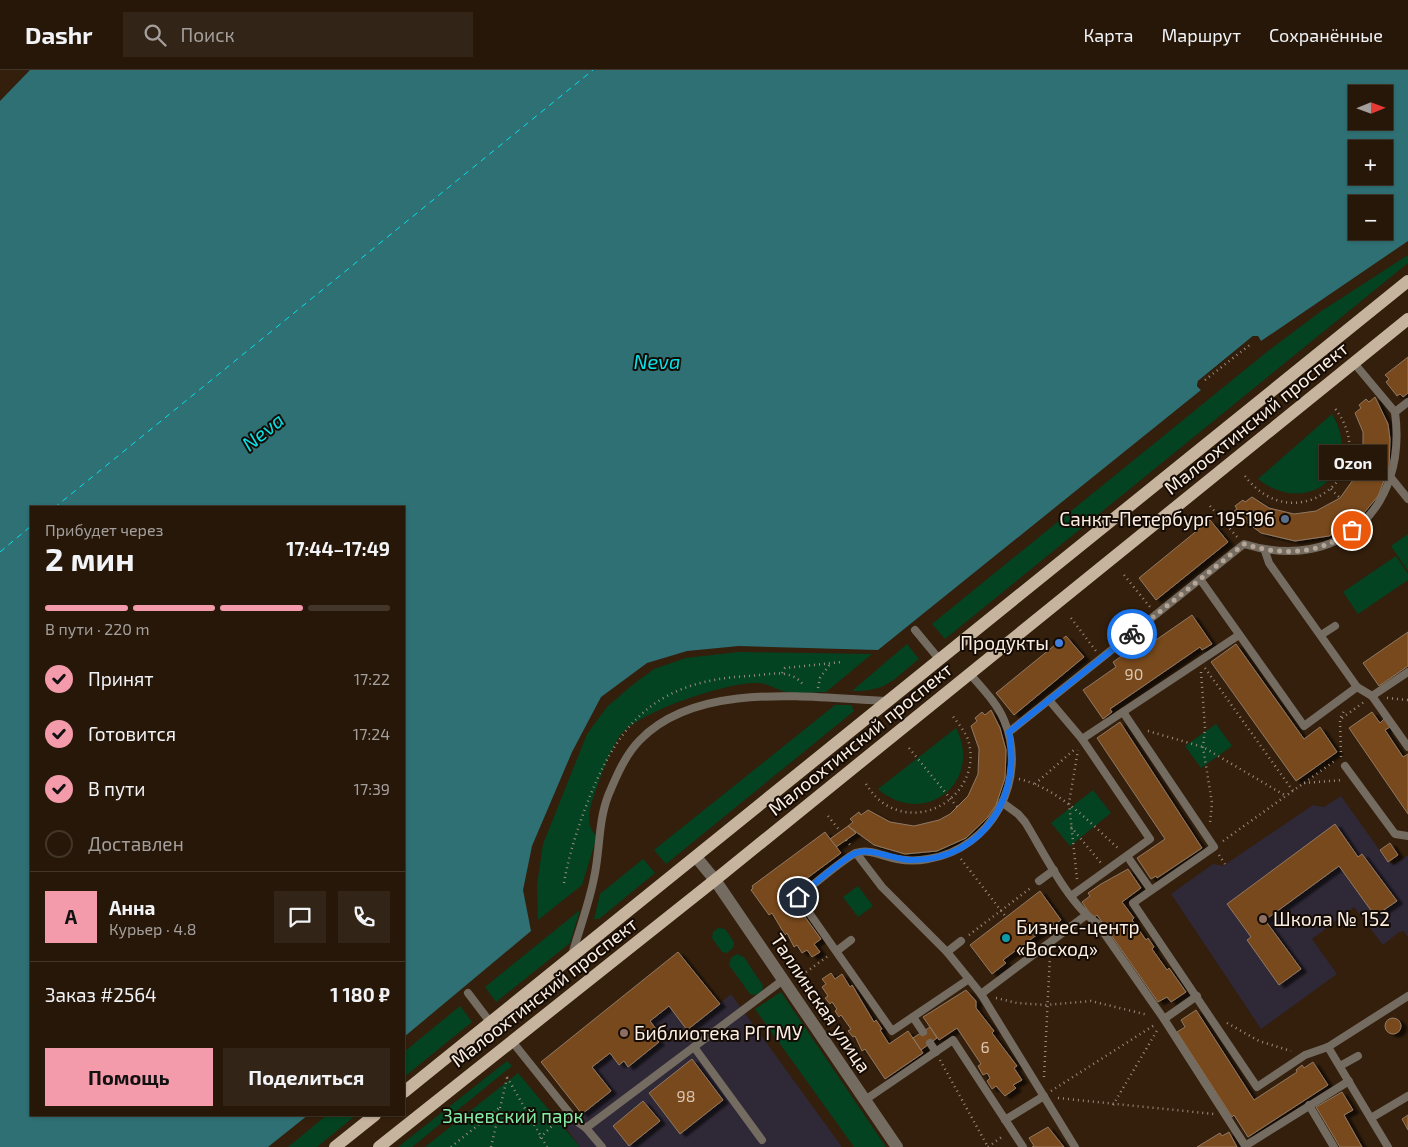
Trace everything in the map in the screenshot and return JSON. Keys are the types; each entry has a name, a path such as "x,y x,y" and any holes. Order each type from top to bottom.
{"main road":[{"name":"Малоохтинский проспект","path":"405,1091 1408,281"},
{"name":"Малоохтинский проспект","path":"379,1147 511,1040 715,880 1408,319"},
{"path":"335,1147 374,1116"}],"street":[{"name":"Таллинская улица","path":"696,857 715,880 897,1147"}],"lane":[{"path":"1009,732 1244,544 1265,550 1291,553 1317,548 1342,538 1369,516 1380,502 1392,479 1397,460 1399,436 1395,412 1354,363"},
{"path":"1395,412 1408,402"},
{"path":"1392,479 1408,499"},
{"path":"1265,550 1269,563 1357,687 1372,696 1408,747"},
{"path":"1200,580 1304,726 1357,687"},
{"path":"1321,635 1335,626"},
{"path":"915,630 939,659"},
{"path":"1082,739 1239,635"},
{"path":"1372,696 1408,672"},
{"path":"969,978 892,1031 838,950 798,897 856,853 870,851 898,860 941,856 954,851 980,834 1003,803 1011,777 1012,749 1009,732 999,710 970,674"},
{"path":"571,957 594,879 608,798 625,759 640,740 662,723 682,712 706,704 758,698 889,701"},
{"path":"1049,700 1082,739 1150,839 1071,896"},
{"path":"1123,712 1214,847 1133,903 1209,1013 1257,1087 1305,1055 1328,1047 1408,996"},
{"path":"1345,766 1395,834 1408,836"},
{"path":"1003,803 1025,822 1085,916 1097,923 1164,1019 1246,1147 1348,1081"},
{"path":"856,853 882,888 947,952 981,994 1076,1147"},
{"path":"1126,856 1151,890"},
{"path":"1039,881 1054,870"},
{"path":"981,994 1085,916"},
{"path":"838,950 852,940"},
{"path":"947,952 961,941"},
{"path":"586,1128 694,1046 785,983"},
{"path":"468,993 490,1022"},
{"path":"1164,1019 1197,996"},
{"path":"913,1017 923,1032"},
{"path":"511,1040 568,1111 602,1147"},
{"path":"864,1100 953,1040 1023,1147"},
{"path":"930,1043 936,1052"},
{"path":"694,1046 762,1140"},
{"path":"1328,1047 1388,1147"},
{"path":"1340,1066 1358,1056"},
{"path":"1005,1120 1044,1096"},
{"path":"1370,1118 1408,1096"},
{"path":"1309,1105 1334,1147"}],"path":[{"path":"1205,380 1251,344"},
{"path":"1246,476 1258,491 1285,502 1305,502 1331,489 1345,470 1350,448 1346,425 1333,406"},
{"path":"1331,489 1340,498"},
{"path":"1210,506 1244,544"},
{"path":"1124,575 1156,614"},
{"path":"1071,618 1102,658"},
{"path":"1200,660 1205,728 1204,747 1212,803 1208,839"},
{"path":"1200,660 1292,791"},
{"path":"782,674 785,668 842,662"},
{"path":"564,883 574,840 601,770 614,744 648,709 665,698 700,682 782,674 792,674 799,678 813,698 818,690 820,678 830,664"},
{"path":"1214,847 1342,756 1340,719 1357,687"},
{"path":"866,784 879,800 905,812 934,810 951,799 963,785 970,757 967,738 952,715"},
{"path":"1134,727 1204,747 1286,796"},
{"path":"1035,784 1079,745 1068,803 1078,890"},
{"path":"909,748 958,808"},
{"path":"1011,777 1035,784 1068,803 1126,856"},
{"path":"1304,783 1336,782 1354,778"},
{"path":"828,816 840,832"},
{"path":"1071,826 1106,870"},
{"path":"954,851 1006,918"},
{"path":"961,941 1039,881"},
{"path":"1044,1096 1046,1005 1050,941"},
{"path":"785,983 838,950"},
{"path":"981,994 1017,1003 1046,1005 1091,1001 1164,1019"},
{"path":"1209,1013 1259,1041 1305,1055"},
{"path":"1044,1096 1164,1019"},
{"path":"1114,1105 1164,1019"},
{"path":"936,1052 988,1147 1011,1130"},
{"path":"492,1147 507,1077 540,1138 547,1147"},
{"path":"1044,1096 1114,1105 1225,1114"},
{"path":"450,1147 501,1107"},
{"path":"540,1138 568,1111"}],"shaded area":[{"name":"Школа № 152","path":"1341,796 1388,862 1394,864 1408,855 1408,938 1404,931 1399,932 1383,945 1354,907 1312,939 1337,974 1261,1029 1171,894 1213,864 1223,866 1313,805 1324,807"},
{"path":"678,952 719,1004 731,994 842,1147 580,1147 566,1128 582,1113 541,1062"}],"green space":[{"path":"1408,255 1408,263 945,639 932,624 1268,351 1320,312"},
{"path":"1332,414 1340,435 1342,453 1337,470 1326,482 1313,491 1296,494 1277,490 1258,479"},
{"path":"1408,534 1408,571 1391,546"},
{"path":"1396,556 1408,574 1408,580 1358,614 1343,592"},
{"path":"907,644 919,659 882,687 864,691 852,691"},
{"path":"738,652 872,654 826,692 792,693 759,683 741,684 703,693 682,701 643,718 628,728 619,737 612,750 592,802 589,820 590,826 597,836 582,885 538,920 537,885 543,844 587,734 607,707 654,669 686,658"},
{"path":"835,705 851,705 854,711 666,864 654,850"},
{"path":"1216,724 1232,746 1201,768 1185,746"},
{"path":"956,728 963,748 962,766 956,782 945,794 930,802 914,804 896,800 878,789"},
{"path":"1093,790 1111,813 1070,846 1051,823"},
{"path":"643,859 655,873 599,919 594,919 600,894"},
{"path":"858,886 873,906 858,917 843,897"},
{"path":"580,910 570,943 496,1002 485,987"},
{"path":"718,928 725,929 734,942 733,948 727,953 722,952 712,938 713,932"},
{"path":"737,954 744,957 763,986 762,991 755,995 750,994 729,965 731,958"},
{"path":"781,992 886,1147 854,1147 755,1009"},
{"path":"460,1006 472,1022 405,1076 405,1051"},
{"path":"507,1061 512,1066 412,1147 398,1147"},
{"name":"Заневский парк","path":"518,1073 580,1147 425,1147"},
{"path":"326,1116 355,1116 317,1147 288,1147"}],"water":[{"name":"Neva","path":"30,70 1408,70 1408,241 1261,341 1258,336 1253,336 1198,381 1197,386 1201,390 878,650 739,646 687,651 647,663 601,697 572,752 532,846 523,890 531,931 405,1036 405,506 30,506 30,1116 307,1116 268,1147 0,1147 0,101"}],"pier":[{"path":"1253,336 1258,337 1261,341 1259,342 1254,339 1200,383 1203,389 1201,390 1197,386 1198,381"}],"building":[{"path":"1408,357 1408,393 1403,397 1400,394 1397,396 1386,382 1389,379 1385,375"},
{"path":"1375,397 1388,424 1390,439 1389,468 1378,496 1359,519 1329,536 1295,541 1261,533 1233,512 1237,509 1235,506 1243,500 1245,502 1252,497 1269,508 1294,514 1316,511 1340,498 1358,473 1363,453 1363,432 1355,413 1361,408 1359,405 1366,399 1369,402"},
{"path":"1210,520 1228,542 1156,600 1139,578"},
{"path":"1192,615 1212,644 1202,650 1200,647 1110,709 1112,712 1103,719 1083,690 1116,667 1113,662 1149,637 1153,642"},
{"path":"1408,632 1408,666 1379,686 1363,663"},
{"path":"1066,636 1084,657 1014,715 996,693"},
{"path":"1236,644 1304,739 1320,727 1337,752 1296,781 1211,662"},
{"path":"991,710 1000,728 1006,750 1005,778 996,805 988,817 966,838 937,851 905,854 874,845 848,826 853,822 850,819 859,812 861,815 868,810 890,822 914,826 939,820 950,814 968,796 978,774 979,749 971,726 977,721 975,718 982,712 985,715"},
{"path":"1372,712 1380,723 1384,719 1390,727 1385,730 1403,757 1408,754 1408,814 1349,728"},
{"path":"1120,722 1202,848 1157,878 1156,876 1151,879 1137,858 1165,839 1097,738"},
{"path":"1335,824 1358,857 1362,854 1397,901 1375,916 1339,866 1265,920 1301,969 1279,985 1247,940 1251,937 1227,904"},
{"path":"848,826 856,833 836,847 830,839"},
{"path":"825,832 841,853 783,896 793,909 797,906 821,939 814,944 820,952 812,957 807,950 802,953 797,945 794,947 787,933 785,935 772,913 769,915 751,890 752,886"},
{"path":"1390,843 1398,855 1388,862 1380,850"},
{"path":"1128,869 1141,888 1122,902 1134,918 1132,920 1146,940 1148,938 1154,947 1152,949 1167,970 1169,968 1186,992 1171,1002 1167,997 1158,1002 1097,915 1093,918 1082,902 1090,896 1088,893"},
{"name":"Бизнес-центр «Восход»","path":"1040,891 1061,920 1048,930 1046,928 1003,960 1006,963 992,974 970,945"},
{"path":"678,952 720,1004 687,1030 669,1006 650,1021 659,1033 654,1037 659,1042 628,1067 624,1061 619,1065 610,1053 592,1067 611,1091 582,1114 541,1062"},
{"path":"831,973 835,979 842,974 850,987 852,985 874,1022 876,1020 882,1029 880,1030 889,1044 908,1031 923,1053 885,1079 865,1049 862,1051 855,1036 853,1037 848,1031 851,1029 841,1015 839,1017 835,1011 837,1009 832,1002 830,1004 825,998 828,996 822,987 826,984 822,979"},
{"path":"966,990 976,1001 976,1008 994,1031 992,1033 1017,1066 1014,1068 1022,1080 1013,1085 1016,1088 1005,1096 996,1086 992,1089 987,1081 990,1078 987,1073 983,1075 978,1066 981,1064 957,1028 939,1040 923,1017"},
{"path":"1196,1010 1254,1100 1297,1072 1296,1070 1302,1065 1304,1068 1313,1062 1328,1085 1248,1137 1234,1115 1232,1117 1177,1032 1185,1027 1181,1020"},
{"path":"1393,1018 1399,1020 1401,1026 1399,1032 1393,1034 1387,1032 1385,1026 1387,1020"},
{"path":"930,1027 937,1038 921,1050 913,1038"},
{"path":"692,1059 723,1100 680,1134 649,1093"},
{"path":"1342,1092 1353,1110 1344,1115 1362,1147 1340,1147 1316,1107"},
{"path":"643,1101 660,1121 629,1146 613,1126"},
{"path":"1408,1115 1408,1130 1402,1119"},
{"path":"1048,1127 1064,1147 1032,1147 1034,1146 1029,1138"},
{"path":"1229,1132 1237,1147 1197,1147 1220,1133 1222,1136"}],"ferry route":[{"path":"56,506 593,70"},
{"path":"0,552 30,527"}],"way so far":[{"path":"1132,634 1244,544 1265,550 1291,553 1317,548 1342,538 1352,530"}],"place":[{"name":"Санкт-Петербург 195196","path":"1285,519"},
{"name":"Ozon","path":"1352,530"},
{"name":"Продукты","path":"1059,643"},
{"name":"Школа № 152","path":"1263,919"},
{"name":"Бизнес-центр «Восход»","path":"1006,938"},
{"name":"Библиотека РГГМУ","path":"624,1033"}],"route":[{"path":"798,897 856,853 870,851 898,860 927,860 968,844 980,834 996,815 1008,790 1012,763 1009,732 1132,634"}]}
